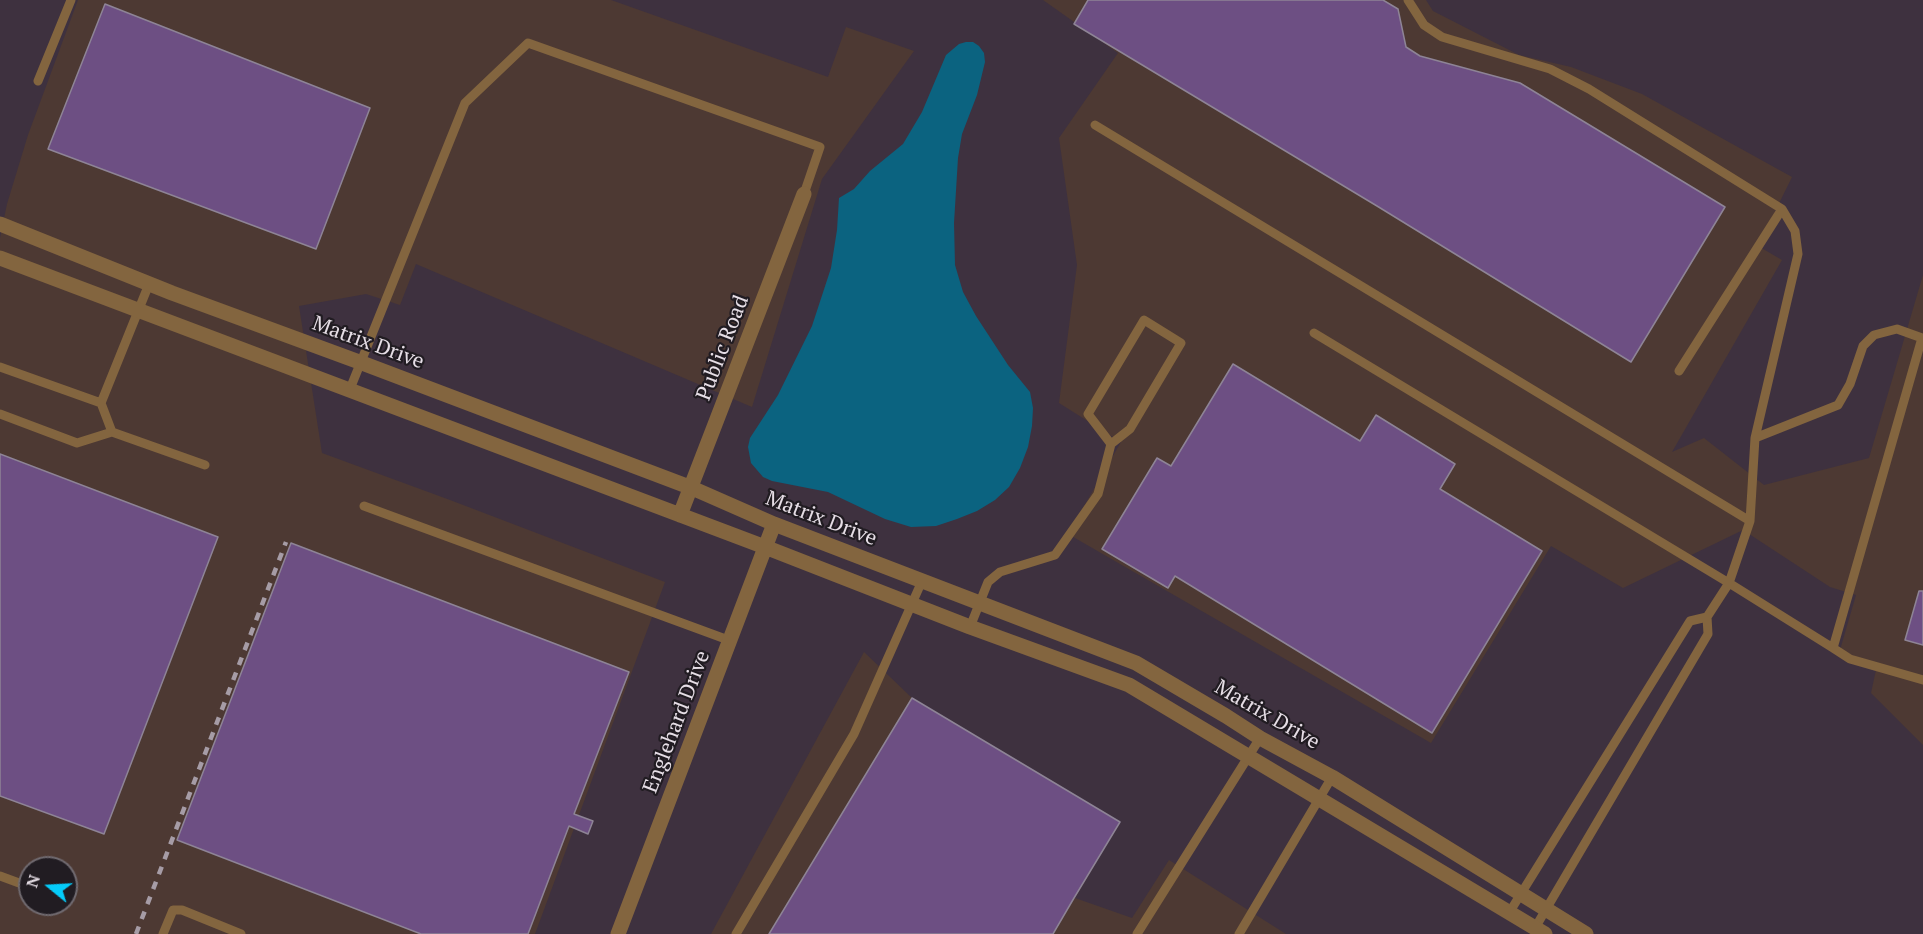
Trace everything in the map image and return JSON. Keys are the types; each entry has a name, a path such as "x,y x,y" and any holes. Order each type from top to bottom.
{"street":[{"name":"Public Road","path":"680,515 804,194"},
{"name":"Matrix Drive","path":"0,224 149,284 692,488 774,524 1136,663 1260,738 1332,777 1578,932"},
{"path":"0,258 350,389 970,627 1129,685 1540,931"},
{"name":"Englehard Drive","path":"618,934 774,524"}],"lane":[{"path":"38,81 71,0"},
{"path":"1408,0 1425,25 1442,37 1550,69 1589,89 1782,209 1795,231 1798,254 1755,438 1750,520 1729,583 1707,617 1708,634 1546,910 1540,931"},
{"path":"350,389 465,103 528,44 820,147 804,194"},
{"path":"1095,125 1750,520"},
{"path":"1678,371 1782,209"},
{"path":"112,432 101,403 149,284"},
{"path":"970,627 988,582 1000,572 1055,555 1098,494 1111,444 1130,429 1181,343 1144,320 1088,414 1111,444"},
{"path":"1755,438 1838,405 1850,384 1863,346 1874,335 1897,330 1922,335 1833,648"},
{"path":"1314,333 1729,583 1850,659 1923,680"},
{"path":"0,367 101,403"},
{"path":"0,414 77,443 112,432 205,465"},
{"path":"364,506 731,641"},
{"path":"736,934 854,734 922,581"},
{"path":"1509,913 1690,621 1707,617"},
{"path":"1137,934 1260,738"},
{"path":"1239,934 1332,777"},
{"path":"0,876 18,883"},
{"path":"163,934 172,910 182,910 241,934"}],"shaded area":[{"path":"78,0 611,0 828,77 846,27 914,51 822,179 752,407 416,264 400,305 366,294 299,306 322,453 665,582 535,934 0,934 0,238 7,204 28,135"},
{"path":"1043,0 1426,0 1433,11 1519,55 1571,67 1642,94 1792,177 1758,246 1782,260 1672,452 1704,438 1764,485 1869,458 1923,275 1923,745 1871,693 1877,665 1840,650 1856,595 1830,587 1743,530 1623,588 1551,546 1431,743 1068,534 1121,442 1059,403 1077,265 1059,138 1118,53"},
{"path":"864,652 912,698 1120,822 1075,898 1132,918 1169,860 1286,934 711,934"}],"water":[{"path":"973,42 979,46 984,53 985,62 977,95 962,134 958,158 954,223 955,265 963,292 976,316 1008,365 1030,392 1033,408 1032,426 1028,447 1020,468 1009,487 995,500 977,511 936,526 911,527 885,519 828,492 772,481 763,477 751,463 748,447 750,438 778,395 812,326 831,268 839,198 854,189 870,171 903,144 922,112 946,55 959,44"}],"building":[{"path":"1088,0 1383,0 1398,9 1406,47 1420,56 1520,83 1725,207 1631,362 1074,24"},
{"path":"105,4 370,108 316,249 48,149"},
{"path":"1233,364 1360,441 1376,415 1455,464 1440,489 1542,551 1432,733 1175,576 1168,588 1102,549 1157,458 1171,466"},
{"path":"0,454 218,537 104,834 0,796"},
{"path":"291,543 629,672 574,814 593,821 588,834 569,826 528,934 421,934 177,840"},
{"path":"1919,591 1923,591 1923,645 1905,640"},
{"path":"912,698 1120,822 1053,934 769,934"}],"railway":[{"path":"136,934 286,542"}]}
